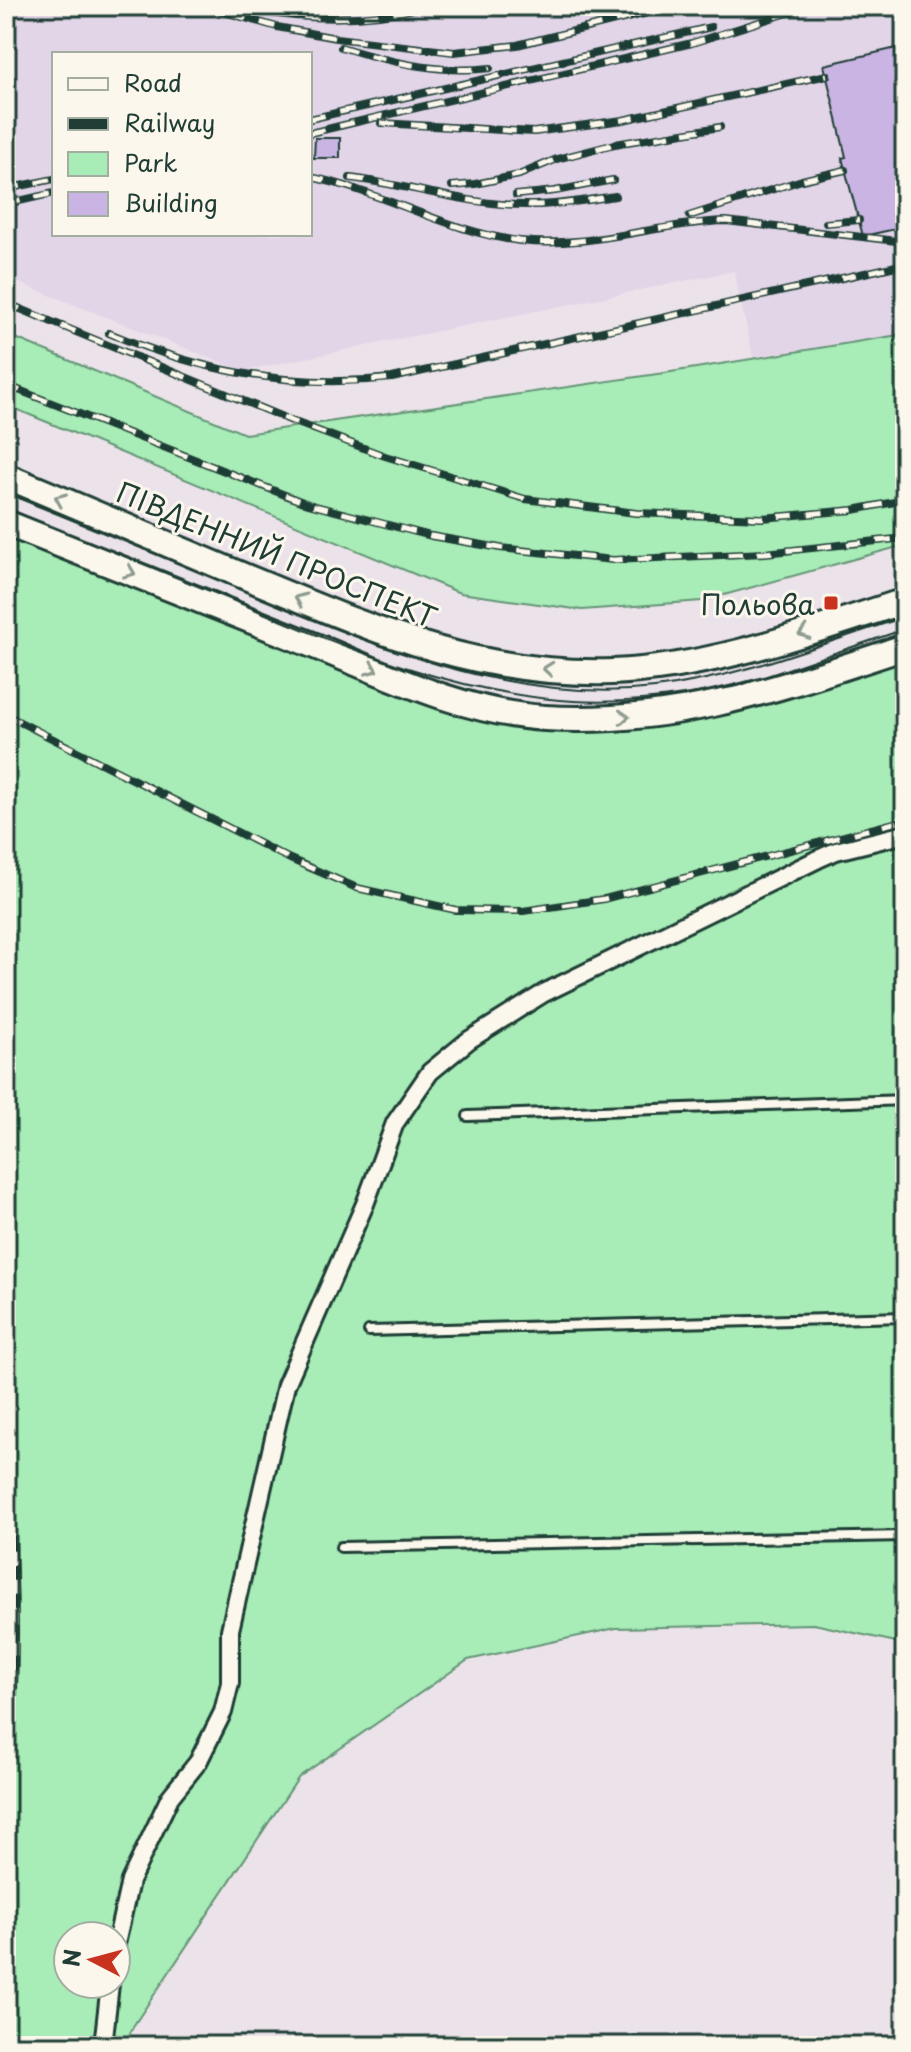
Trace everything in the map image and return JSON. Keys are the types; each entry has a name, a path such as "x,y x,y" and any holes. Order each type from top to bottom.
{"main road":[{"name":"ПІВДЕННИЙ ПРОСПЕКТ","path":"6,476 376,631 456,656 497,664 614,672 692,662 772,642 905,601"},
{"path":"6,523 404,682 519,716 594,718 675,712 747,698 905,647"}],"street":[{"path":"121,1920 130,1881 170,1797 198,1762 223,1712 230,1683 230,1630 286,1385 365,1204 395,1123 430,1072 469,1040 544,993 836,851 905,834"},
{"path":"103,2046 108,2000"}],"lane":[{"path":"468,1116 905,1100"},
{"path":"369,1331 905,1317"},
{"path":"341,1547 905,1536"}],"shaded area":[{"path":"6,6 905,6 905,334 753,357 734,271 243,371 6,278"}],"green space":[{"path":"6,334 245,434 671,372 905,334 905,545 702,601 582,610 460,593 6,405"},
{"path":"6,523 461,701 640,716 905,647 905,820 833,840 836,851 905,834 905,1644 814,1624 616,1628 468,1660 299,1777 134,2025 124,2046 6,2046 6,1782 13,1729 16,1595 6,1461"}],"building":[{"path":"905,46 905,227 863,236 842,158 846,157 824,65"},
{"path":"315,138 340,138 340,158 314,158"}],"tram line":[{"path":"6,493 381,646 488,677 543,687 599,691 687,683 750,668 905,617"},
{"path":"6,508 357,650 442,678 529,697 574,701 636,700 738,686 905,629"}],"railway":[{"path":"203,6 277,27 336,38 454,52 517,45 676,6"},
{"path":"244,9 335,18 381,15 426,6"},
{"path":"312,133 692,43 810,6"},
{"path":"312,119 711,27"},
{"path":"341,47 415,65 452,69 490,68"},
{"path":"381,123 534,132 623,120 827,75"},
{"path":"452,186 519,175 557,159 615,144 720,127"},
{"path":"689,216 802,180 845,170"},
{"path":"312,177 337,183 467,229 520,241 572,242 726,221 905,242"},
{"path":"350,178 511,205 554,204 615,196"},
{"path":"6,189 52,179"},
{"path":"516,195 613,180"},
{"path":"6,204 52,193"},
{"path":"826,223 859,220"},
{"path":"109,333 179,358 248,374 318,381 392,378 905,264"},
{"path":"6,303 292,421 385,456 525,499 636,513 762,518 853,510 905,500"},
{"path":"6,385 308,504 431,536 500,548 613,560 765,553 905,538"},
{"path":"6,715 290,859 357,888 456,910 523,911 604,899 905,820"},
{"path":"6,1461 15,1622 13,1702 6,1782"}],"place":[{"name":"Польова","path":"831,603"}]}
